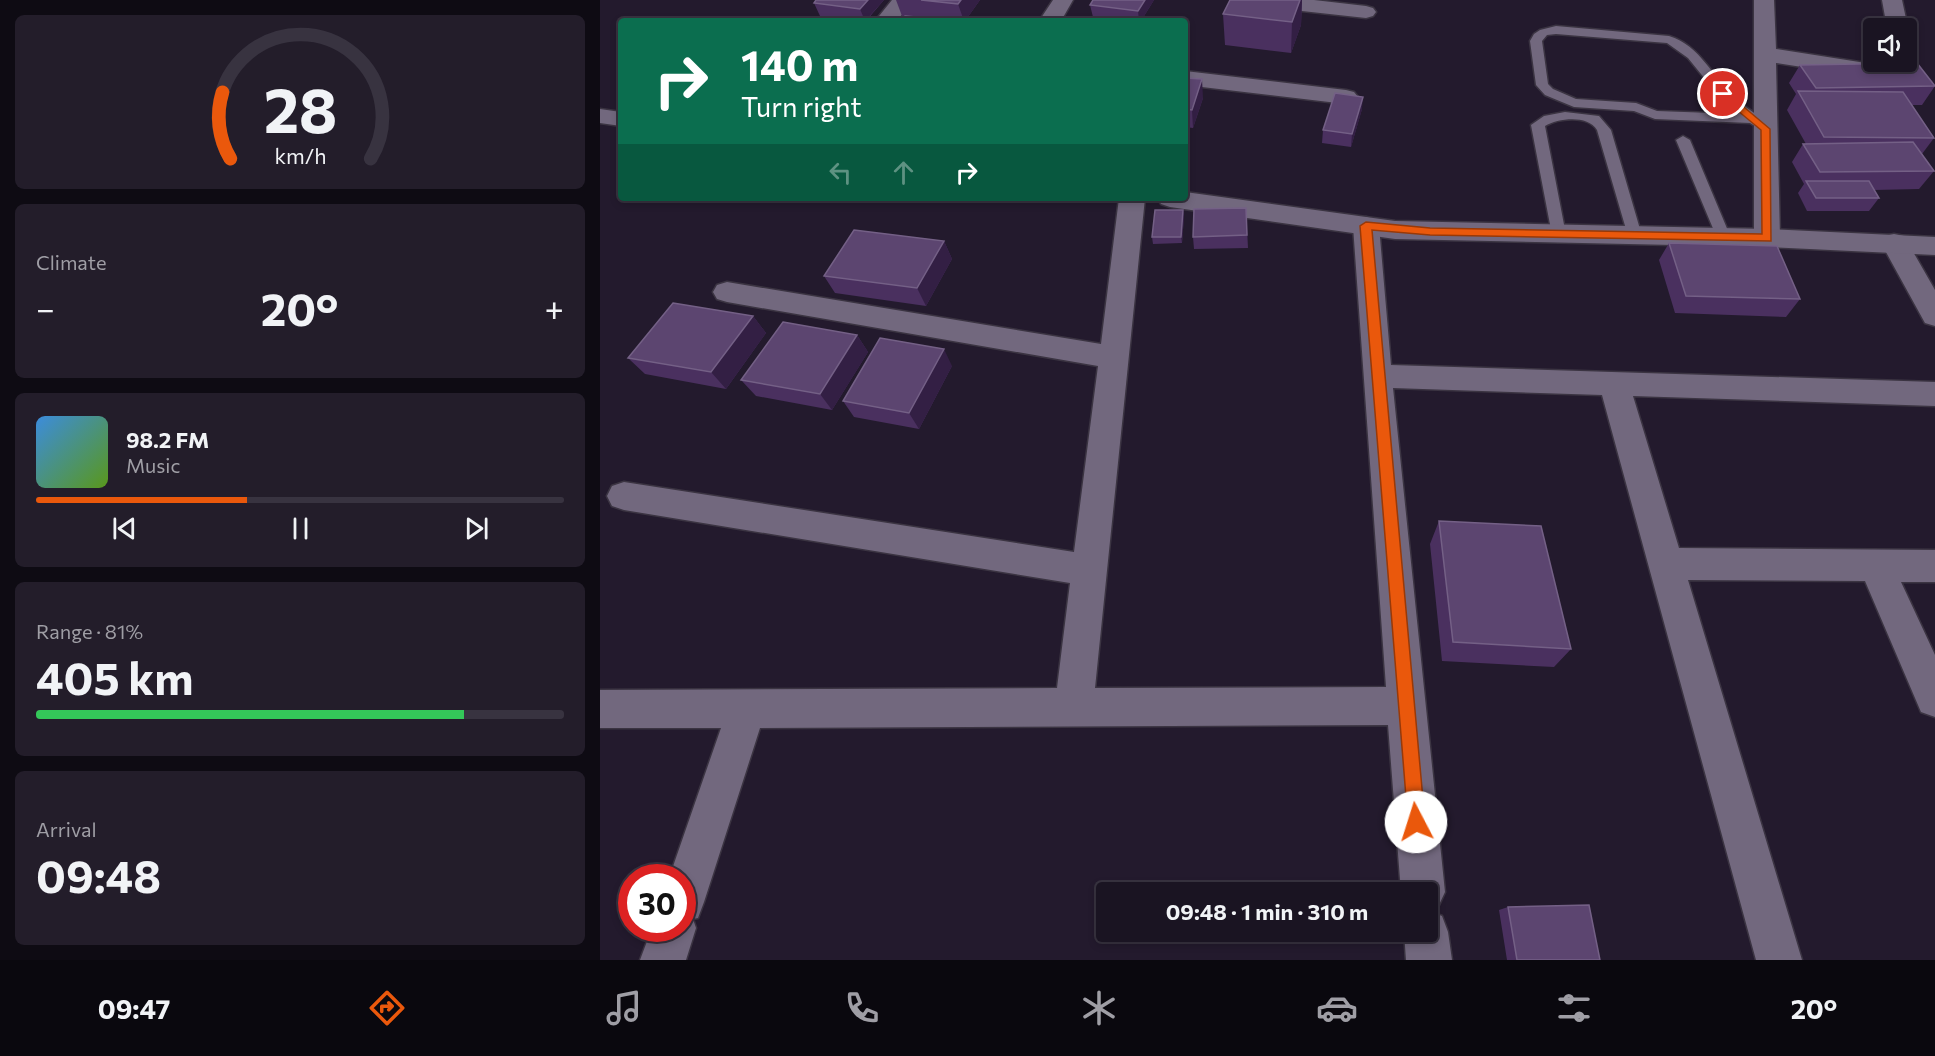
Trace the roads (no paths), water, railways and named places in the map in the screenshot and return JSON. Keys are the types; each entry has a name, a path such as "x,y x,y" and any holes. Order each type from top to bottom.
{"street":[{"path":"888,18 903,0"},
{"path":"1052,18 1063,0"},
{"path":"1257,0 1366,12"},
{"path":"1764,0 1764,54 1759,124 1767,238"},
{"path":"1892,0 1896,18"},
{"path":"1764,54 1863,70"},
{"path":"1879,72 1901,72"},
{"path":"1188,78 1346,97"},
{"path":"600,116 618,119"},
{"path":"1074,707 1132,201"},
{"path":"1188,201 1406,231 1767,238 1935,246"},
{"path":"1366,226 1377,376 1422,882"},
{"path":"1894,243 1935,315"},
{"path":"727,292 1115,358"},
{"path":"1377,376 1935,394"},
{"path":"1614,383 1779,960"},
{"path":"624,496 1090,570"},
{"path":"1666,564 1935,566"},
{"path":"1876,565 1935,698"},
{"path":"600,709 1406,706"},
{"path":"695,864 747,708"},
{"path":"663,960 669,942"},
{"path":"1427,942 1429,960"}],"lane":[{"path":"1557,30 1571,30 1669,40 1678,43 1692,56 1723,94 1759,124 1655,114 1636,107 1574,103 1549,92 1542,85 1536,41 1538,36 1557,30"},
{"path":"1559,235 1538,125 1546,118 1555,117 1593,118 1599,122 1604,130 1635,236"},
{"path":"1683,140 1724,238"}]}
